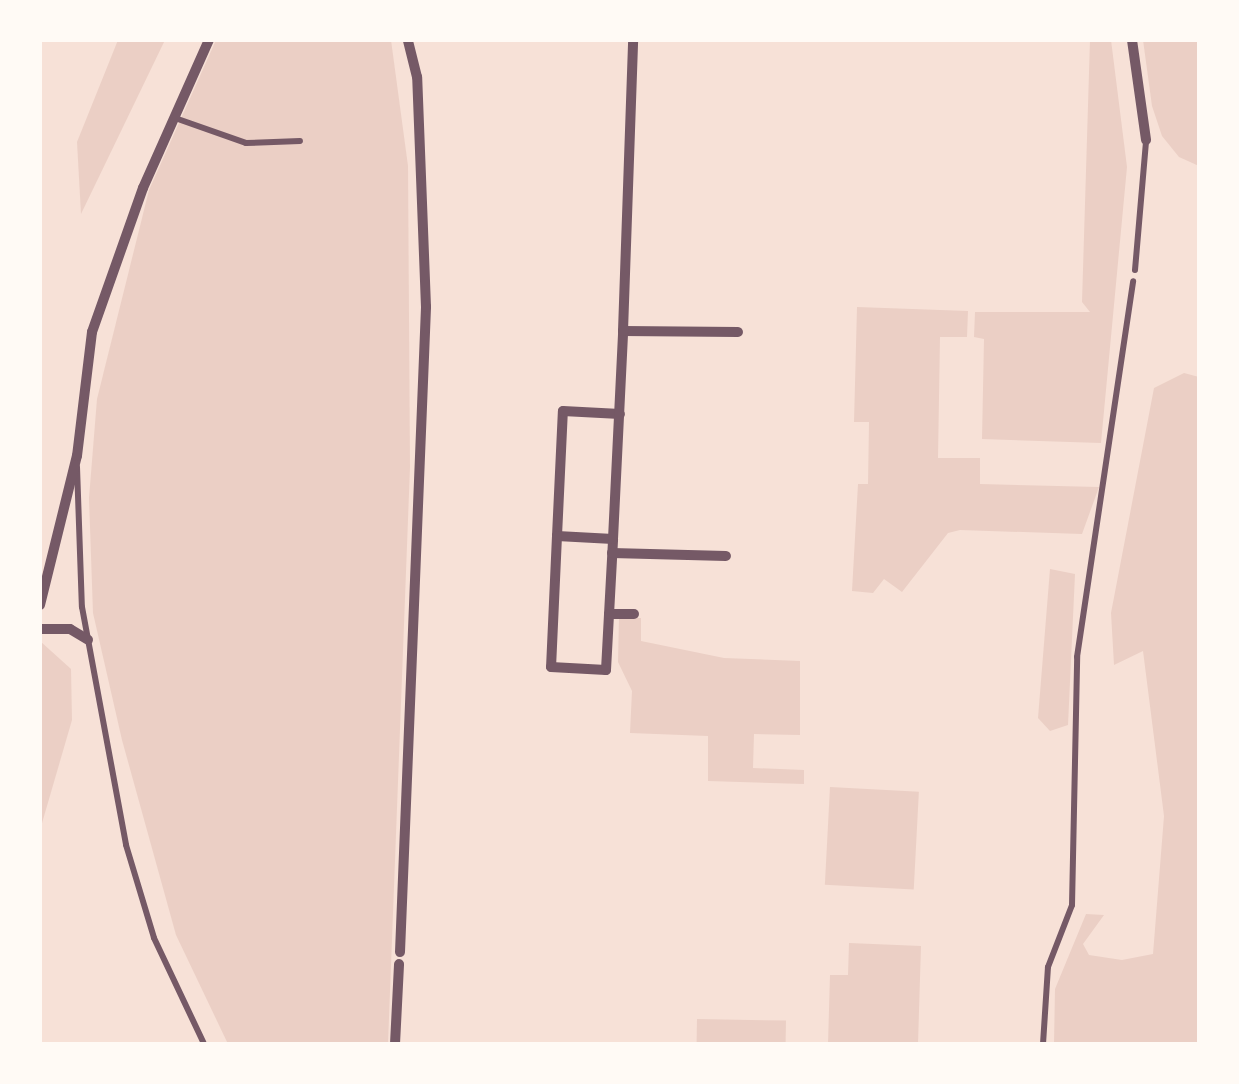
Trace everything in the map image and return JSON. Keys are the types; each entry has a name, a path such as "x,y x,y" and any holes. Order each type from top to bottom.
{"street":[{"path":"40,604 77,456 92,332 142,188 209,40"},
{"path":"395,1044 426,307 417,77 408,40"},
{"path":"620,414 564,411 551,666 606,670 608,614 613,539 620,414 624,331 633,40"},
{"path":"1132,40 1146,140"},
{"path":"624,331 738,332"},
{"path":"556,536 613,539"},
{"path":"612,553 726,556"},
{"path":"608,614 634,614"},
{"path":"40,630 70,629 88,640"}],"lane":[{"path":"174,118 246,143 300,141"},
{"path":"1134,270 1146,140"},
{"path":"1043,1044 1048,968 1072,905 1077,657 1133,281"},
{"path":"77,456 82,606 126,845 154,938 204,1044"}],"shaded area":[{"path":"118,40 165,40 81,214 77,142"},
{"path":"216,40 391,40 408,166 410,467 388,1044 228,1044 176,935 122,740 93,613 89,498 97,399 149,190"},
{"path":"1090,40 1111,40 1127,167 1101,443 982,439 984,339 974,337 975,312 1090,312 1082,302"},
{"path":"1143,40 1199,40 1199,166 1179,157 1162,136 1152,106"},
{"path":"857,307 968,311 967,337 940,337 938,458 980,458 980,484 1099,487 1082,534 960,530 948,533 902,592 884,579 873,593 852,591 858,484 868,484 869,422 854,422"},
{"path":"1184,373 1199,377 1199,1044 1054,1044 1055,989 1086,914 1104,915 1083,944 1089,955 1122,960 1153,954 1164,816 1143,651 1114,665 1111,613 1154,388"},
{"path":"1050,569 1075,574 1068,725 1050,731 1038,718"},
{"path":"619,618 641,618 641,641 724,658 800,661 800,735 754,734 753,768 804,770 804,784 708,781 708,736 630,733 632,691 618,662"},
{"path":"40,641 71,669 72,720 40,830"},
{"path":"830,787 919,792 914,890 825,885"},
{"path":"849,943 921,946 918,1044 828,1044 830,975 848,975"},
{"path":"697,1019 786,1021 786,1044 697,1044"}]}
